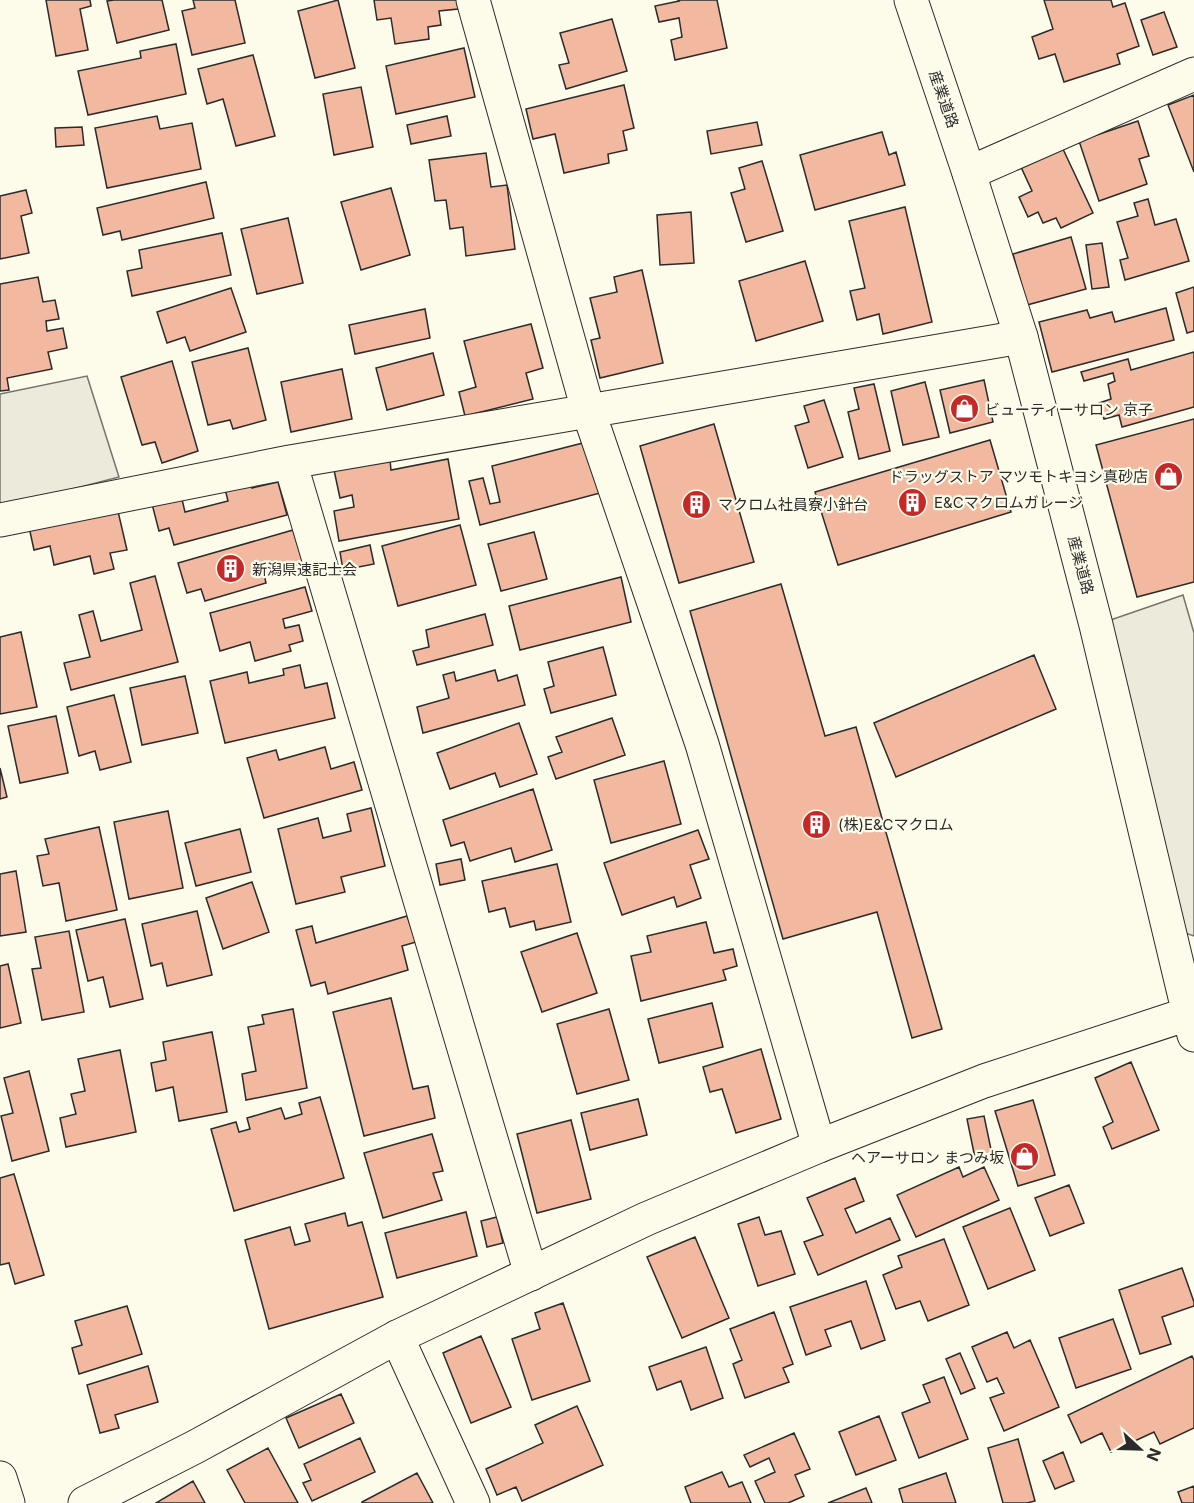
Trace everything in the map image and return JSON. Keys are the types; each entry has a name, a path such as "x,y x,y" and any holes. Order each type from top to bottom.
{"street":[{"path":"472,0 588,410 702,744 819,1146"},
{"name":"産業道路","path":"911,0 1021,337 1096,624 1168,927 1193,1020"},
{"path":"969,172 1194,74"},
{"path":"0,520 290,462 1021,337"},
{"path":"290,462 531,1274"},
{"path":"85,1503 195,1448 397,1337 646,1219 819,1146 984,1081 1193,1020"},
{"path":"397,1337 473,1503"},
{"path":"0,1478 8,1503"}],"shaded area":[{"path":"87,376 119,477 0,508 0,394"},
{"path":"1183,595 1194,633 1194,936 1168,927 1096,625"}],"building":[{"path":"46,0 90,0 91,6 80,9 88,50 56,56"},
{"path":"162,0 169,30 117,43 107,1"},
{"path":"193,0 235,0 245,43 192,55 182,11 195,8"},
{"path":"338,0 355,68 315,78 298,11"},
{"path":"374,0 457,0 458,9 439,11 441,25 428,27 429,39 395,44 391,18 377,20"},
{"path":"678,0 717,0 727,48 675,60 671,40 682,37 679,18 659,22 655,6"},
{"path":"1044,0 1111,0 1113,7 1125,3 1139,46 1117,54 1120,64 1064,82 1055,54 1039,59 1032,37 1053,29"},
{"path":"1164,12 1177,47 1153,55 1141,20"},
{"path":"612,19 627,71 566,89 559,65 569,63 560,33"},
{"path":"176,44 186,94 88,115 78,71 141,58 140,51"},
{"path":"464,48 475,97 396,114 386,66"},
{"path":"253,55 275,136 236,146 223,99 207,104 198,69"},
{"path":"624,85 634,128 623,131 627,150 608,154 609,163 564,173 555,134 533,139 526,109"},
{"path":"361,87 373,147 334,155 323,94"},
{"path":"1194,95 1194,172 1168,105"},
{"path":"157,116 160,129 192,123 201,169 107,188 95,128"},
{"path":"447,116 451,136 411,144 407,125"},
{"path":"1138,121 1149,156 1139,159 1147,184 1099,201 1079,141"},
{"path":"757,122 762,145 711,154 707,131"},
{"path":"82,127 84,145 56,147 55,128"},
{"path":"882,132 889,155 896,152 905,185 815,210 800,155"},
{"path":"1062,147 1093,213 1061,228 1056,218 1043,223 1038,212 1028,217 1019,197 1032,191 1021,167"},
{"path":"486,153 491,187 507,185 515,249 466,256 463,227 450,229 446,200 435,201 429,160"},
{"path":"762,161 783,231 746,242 731,193 745,189 739,168"},
{"path":"206,182 214,218 122,240 120,231 103,235 97,208"},
{"path":"391,188 410,255 361,270 341,202"},
{"path":"26,190 32,213 21,216 29,253 0,259 0,196"},
{"path":"1148,199 1155,225 1176,219 1189,261 1125,280 1120,260 1128,258 1117,222 1138,216 1134,203"},
{"path":"905,207 932,322 883,334 879,314 857,320 850,291 865,288 849,221"},
{"path":"691,212 694,263 660,265 657,215"},
{"path":"288,218 303,283 257,294 241,229"},
{"path":"222,233 231,275 132,296 127,271 142,268 139,250"},
{"path":"1071,237 1086,289 1027,305 1013,254"},
{"path":"1102,243 1109,287 1092,289 1086,245"},
{"path":"805,261 823,321 756,341 739,281"},
{"path":"642,270 663,363 600,378 591,340 600,338 590,298 617,292 614,277"},
{"path":"38,277 43,302 55,300 59,319 46,321 47,331 63,328 67,348 48,352 52,369 7,378 9,390 0,391 0,284"},
{"path":"1194,287 1194,331 1187,333 1176,293"},
{"path":"231,288 246,332 190,351 185,337 167,343 157,312"},
{"path":"1166,308 1174,340 1052,372 1039,322 1087,310 1090,318 1112,312 1115,322"},
{"path":"425,309 430,338 355,354 349,325"},
{"path":"531,324 543,368 526,373 533,399 465,416 459,392 476,387 464,341"},
{"path":"248,348 266,420 233,429 230,420 208,425 192,362"},
{"path":"1194,352 1194,407 1122,427 1119,415 1104,419 1099,403 1111,399 1108,384 1115,381 1113,373 1084,381 1081,372 1128,359 1131,370"},
{"path":"433,353 444,395 387,410 376,368"},
{"path":"172,361 198,451 162,463 155,442 142,445 121,377"},
{"path":"342,369 352,419 291,432 281,382"},
{"path":"984,380 993,422 950,433 940,390"},
{"path":"925,382 939,437 903,445 891,391"},
{"path":"874,384 890,451 859,459 848,412 859,409 854,388"},
{"path":"824,400 843,457 808,468 795,426 809,422 804,406"},
{"path":"1194,419 1194,582 1137,597 1096,445"},
{"name":"マクロム社員寮小針台","path":"714,424 754,562 679,583 640,446"},
{"name":"E&Cマクロムガレージ","path":"990,440 1011,512 838,565 815,492"},
{"path":"587,442 600,493 480,525 469,481 483,478 490,504 500,502 492,466"},
{"path":"448,459 459,519 339,541 334,511 354,507 352,495 340,498 334,470 390,460 391,470"},
{"path":"249,478 252,488 278,482 287,515 174,545 169,528 159,531 152,504 181,495 185,512 228,501 224,485"},
{"path":"117,507 127,550 110,553 114,569 94,574 90,556 54,565 50,546 34,550 29,527"},
{"path":"460,525 476,585 398,606 382,546"},
{"name":"新潟県速記士会","path":"293,530 303,563 264,574 266,583 205,601 201,589 187,593 178,563"},
{"path":"534,532 547,579 501,591 488,544"},
{"path":"370,545 374,564 343,570 340,552"},
{"path":"155,576 178,662 71,690 64,663 90,657 79,615 93,611 101,641 142,630 130,583"},
{"path":"621,577 631,622 520,650 509,606"},
{"name":"(株)E&Cマクロム","path":"781,584 825,736 856,727 942,1029 912,1038 877,912 783,939 690,611"},
{"path":"305,587 312,611 283,619 285,628 299,625 303,641 289,645 291,651 255,661 250,642 220,651 210,613"},
{"path":"485,614 493,645 417,665 413,651 429,647 426,630"},
{"path":"21,632 37,707 0,714 0,637"},
{"path":"603,647 616,695 551,713 544,689 554,686 548,662"},
{"path":"1034,655 1056,709 896,777 874,723"},
{"path":"300,665 305,688 327,683 335,718 225,743 210,681 247,672 249,683 284,675 283,669"},
{"path":"495,670 498,681 517,675 525,705 423,733 417,707 449,698 443,675 454,672 456,681"},
{"path":"185,676 198,733 142,745 130,688"},
{"path":"114,695 131,762 100,770 95,751 79,756 67,707"},
{"path":"56,716 68,773 20,783 8,726"},
{"path":"612,718 625,755 556,779 548,757 562,752 556,737"},
{"path":"519,723 537,774 500,787 495,773 450,789 437,753"},
{"path":"325,747 331,769 354,762 362,790 264,818 247,758 276,750 279,760"},
{"path":"664,761 681,824 611,843 594,780"},
{"path":"0,768 7,797 0,799"},
{"path":"533,789 552,850 515,862 511,848 470,861 464,842 451,846 443,820"},
{"path":"371,808 385,866 341,877 345,892 296,904 278,829 318,818 323,838 351,831 347,814"},
{"path":"168,811 183,888 129,899 114,822"},
{"path":"99,827 117,910 66,921 59,883 43,886 37,856 49,854 45,839"},
{"path":"240,829 251,872 196,886 185,843"},
{"path":"698,830 709,859 690,865 701,898 677,907 674,897 622,915 604,863"},
{"path":"461,859 465,880 440,885 436,864"},
{"path":"557,864 571,922 536,930 534,921 510,927 505,908 489,912 482,881"},
{"path":"16,871 26,932 0,936 0,874"},
{"path":"252,882 269,932 223,949 206,898"},
{"path":"197,911 212,975 167,986 162,963 151,966 142,924"},
{"path":"407,916 416,942 402,946 408,970 328,994 325,982 311,986 296,930 312,926 316,943"},
{"path":"125,919 143,999 110,1007 103,977 88,981 76,930"},
{"path":"706,922 714,953 733,949 737,966 723,970 726,980 641,1001 631,956 651,952 647,936"},
{"path":"69,931 84,1012 42,1020 32,969 41,968 35,937"},
{"path":"577,933 597,993 542,1012 521,952"},
{"path":"8,964 21,1023 0,1028 0,966"},
{"path":"391,998 413,1089 428,1086 435,1118 364,1136 333,1012"},
{"path":"712,1003 723,1047 659,1063 648,1019"},
{"path":"293,1009 307,1088 246,1100 242,1074 256,1071 248,1027 264,1024 262,1015"},
{"path":"609,1009 629,1080 577,1094 557,1024"},
{"path":"212,1032 227,1112 179,1121 173,1087 156,1091 151,1063 166,1060 163,1042"},
{"path":"761,1049 781,1119 736,1133 722,1089 710,1092 703,1067"},
{"path":"120,1050 136,1132 66,1147 60,1118 76,1114 71,1094 85,1091 78,1059"},
{"path":"1131,1062 1159,1130 1112,1149 1103,1127 1113,1122 1095,1078"},
{"path":"29,1071 49,1151 12,1161 1,1116 13,1113 4,1078"},
{"path":"320,1097 344,1178 234,1211 211,1129 236,1122 239,1132 250,1129 247,1118 281,1108 285,1119 302,1114 299,1103"},
{"path":"638,1099 647,1135 590,1150 581,1113"},
{"path":"1033,1100 1055,1175 1018,1186 995,1111"},
{"path":"984,1116 992,1154 975,1158 967,1119"},
{"path":"571,1120 591,1199 537,1213 517,1134"},
{"path":"432,1134 443,1171 433,1173 442,1200 383,1218 364,1153"},
{"path":"959,1167 963,1177 984,1167 999,1200 916,1237 897,1195"},
{"path":"14,1174 44,1275 15,1284 9,1263 0,1265 0,1178"},
{"path":"855,1178 864,1201 845,1209 856,1233 890,1218 900,1240 818,1275 804,1242 823,1235 807,1198"},
{"path":"1069,1185 1084,1223 1050,1236 1035,1198"},
{"path":"1010,1208 1035,1270 988,1289 963,1227"},
{"path":"466,1212 477,1256 397,1278 385,1233"},
{"path":"345,1213 348,1226 362,1222 383,1297 269,1329 245,1240 290,1227 295,1245 310,1241 305,1224"},
{"path":"497,1217 503,1243 487,1247 481,1221"},
{"path":"759,1217 765,1235 781,1231 795,1274 758,1286 738,1224"},
{"path":"695,1237 729,1318 682,1338 647,1257"},
{"path":"944,1239 969,1305 928,1321 920,1301 896,1309 883,1275 902,1267 898,1256"},
{"path":"1182,1268 1194,1306 1162,1317 1171,1344 1140,1354 1119,1290"},
{"path":"866,1281 885,1340 861,1349 851,1321 825,1330 831,1346 806,1355 790,1307"},
{"path":"563,1303 590,1381 532,1400 512,1339 540,1329 535,1313"},
{"path":"127,1306 142,1354 79,1374 72,1348 82,1345 75,1321"},
{"path":"774,1312 793,1364 783,1368 789,1382 745,1398 733,1364 742,1360 730,1329"},
{"path":"1113,1319 1131,1369 1076,1388 1059,1338"},
{"path":"1007,1332 1014,1348 1030,1340 1059,1407 1004,1431 990,1398 1004,1393 997,1378 987,1382 972,1347"},
{"path":"481,1336 511,1407 471,1423 443,1353"},
{"path":"706,1347 723,1398 691,1410 681,1381 657,1390 649,1367"},
{"path":"960,1353 975,1388 961,1394 946,1359"},
{"path":"1192,1356 1194,1360 1194,1428 1160,1444 1154,1432 1111,1452 1102,1433 1081,1443 1068,1415"},
{"path":"148,1366 158,1402 115,1415 119,1428 100,1433 87,1385"},
{"path":"944,1377 968,1439 919,1458 902,1413 930,1402 923,1385"},
{"path":"341,1394 354,1423 299,1448 286,1418"},
{"path":"577,1406 603,1465 522,1501 516,1487 497,1495 486,1469 543,1443 535,1425"},
{"path":"879,1416 896,1460 856,1475 839,1432"},
{"path":"794,1433 810,1469 795,1475 804,1496 788,1503 765,1503 755,1481 775,1472 769,1458 750,1467 744,1455"},
{"path":"360,1438 375,1472 312,1501 303,1483 311,1480 304,1464"},
{"path":"1018,1439 1035,1501 1003,1503 988,1448"},
{"path":"268,1448 298,1503 245,1503 227,1470"},
{"path":"1063,1452 1074,1481 1055,1489 1043,1461"},
{"path":"722,1472 729,1487 742,1482 751,1503 691,1503 685,1487"},
{"path":"417,1473 433,1503 362,1503 362,1502"},
{"path":"946,1473 956,1503 903,1503 899,1489"},
{"path":"193,1481 205,1503 156,1503"},
{"path":"1194,1486 1194,1503 1182,1503 1178,1492"},
{"path":"866,1488 872,1503 828,1503"}],"place":[{"name":"ビューティーサロン 京子","path":"964,409"},
{"name":"ドラッグストア マツモトキヨシ真砂店","path":"1169,476"},
{"name":"E&Cマクロムガレージ","path":"913,502"},
{"name":"マクロム社員寮小針台","path":"697,504"},
{"name":"新潟県速記士会","path":"231,569"},
{"name":"(株)E&Cマクロム","path":"817,824"},
{"name":"ヘアーサロン まつみ坂","path":"1025,1157"}]}
